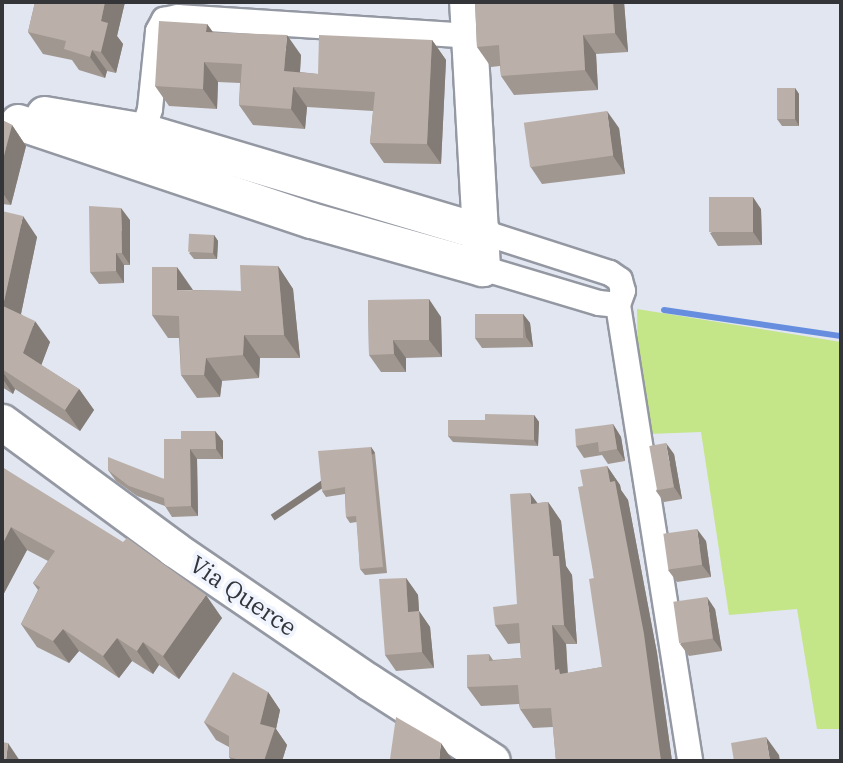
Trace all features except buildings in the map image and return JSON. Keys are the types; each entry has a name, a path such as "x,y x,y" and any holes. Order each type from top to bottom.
{"street":[{"path":"467,2 482,268"},
{"path":"144,131 150,109 158,32 164,20 178,17 469,36"},
{"path":"10,120 30,114 45,114 144,131 482,232 610,273 620,280 623,290 618,305 690,761"},
{"path":"10,120 311,220 600,303 618,305"},
{"name":"Via Querce","path":"2,422 174,549 369,682 492,761"}],"green space":[{"path":"637,309 841,342 841,729 817,729 797,609 729,615 701,432 648,434 638,369"}],"waterway":[{"path":"664,310 841,336"}]}
